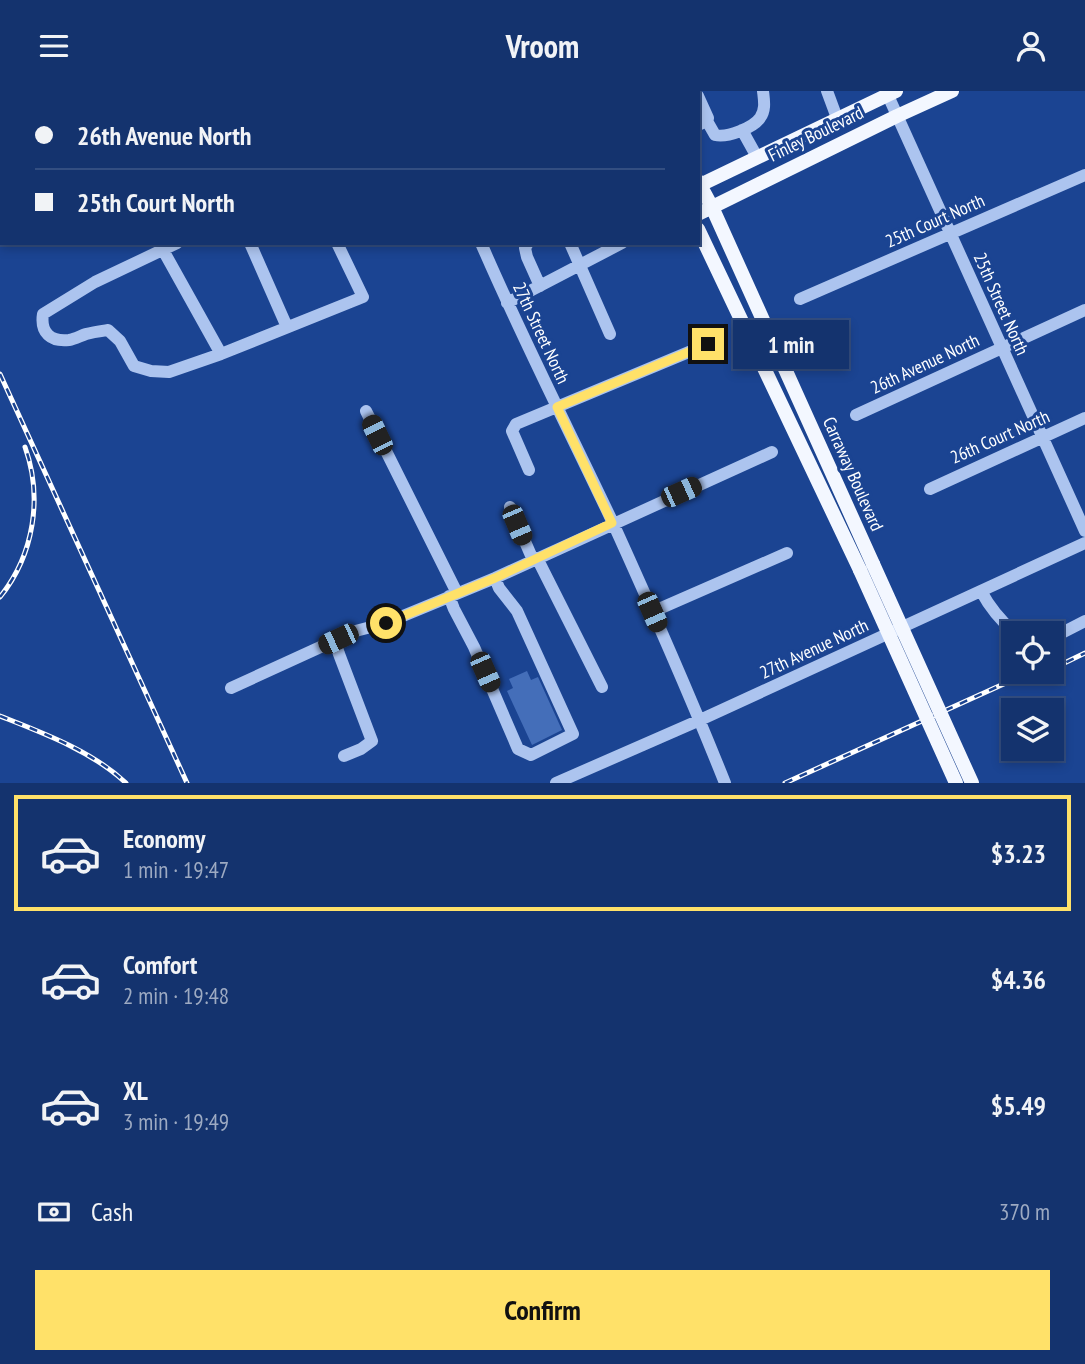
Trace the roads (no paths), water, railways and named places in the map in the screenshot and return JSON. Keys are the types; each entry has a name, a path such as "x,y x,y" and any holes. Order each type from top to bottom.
{"main road":[{"name":"Finley Boulevard","path":"700,212 952,91"},
{"name":"Finley Boulevard","path":"700,184 889,92"},
{"name":"Carraway Boulevard","path":"700,186 712,207 956,783"},
{"name":"Carraway Boulevard","path":"700,233 972,783"}],"street":[{"path":"700,99 707,114 703,123 715,135 723,137 760,120 765,107 763,91"},
{"path":"827,91 837,118"},
{"name":"25th Street North","path":"889,92 897,116 1084,524"},
{"path":"742,129 757,157"},
{"name":"25th Court North","path":"800,299 1085,175"},
{"path":"173,245 95,282 43,314 41,323 44,331 60,340 108,330 120,341 134,366 169,372 363,297 338,245"},
{"path":"251,245 286,327"},
{"name":"27th Street North","path":"482,245 612,523 700,720 725,783"},
{"path":"527,245 527,257 540,286"},
{"path":"571,245 610,334"},
{"path":"507,303 618,245"},
{"path":"163,250 221,354"},
{"name":"26th Avenue North","path":"856,415 1085,310"},
{"path":"529,470 512,431 514,426 708,344"},
{"path":"366,411 453,595 454,609 474,647 518,749 531,755 573,734 517,611 499,588 495,578"},
{"name":"26th Court North","path":"930,489 1085,418"},
{"path":"231,688 348,632 386,623 495,578 772,451"},
{"path":"510,507 602,687"},
{"name":"27th Avenue North","path":"556,783 700,720 1085,543"},
{"path":"652,612 787,553"},
{"path":"981,591 1001,621"},
{"path":"1064,632 1085,621"},
{"path":"338,639 338,653 372,741 344,756"}],"railway":[{"path":"0,374 187,783"},
{"path":"0,597 21,563 32,525 33,486 25,447"},
{"path":"1064,663 1085,653"},
{"path":"785,783 1004,684"},
{"path":"0,716 83,752 126,783"}]}
